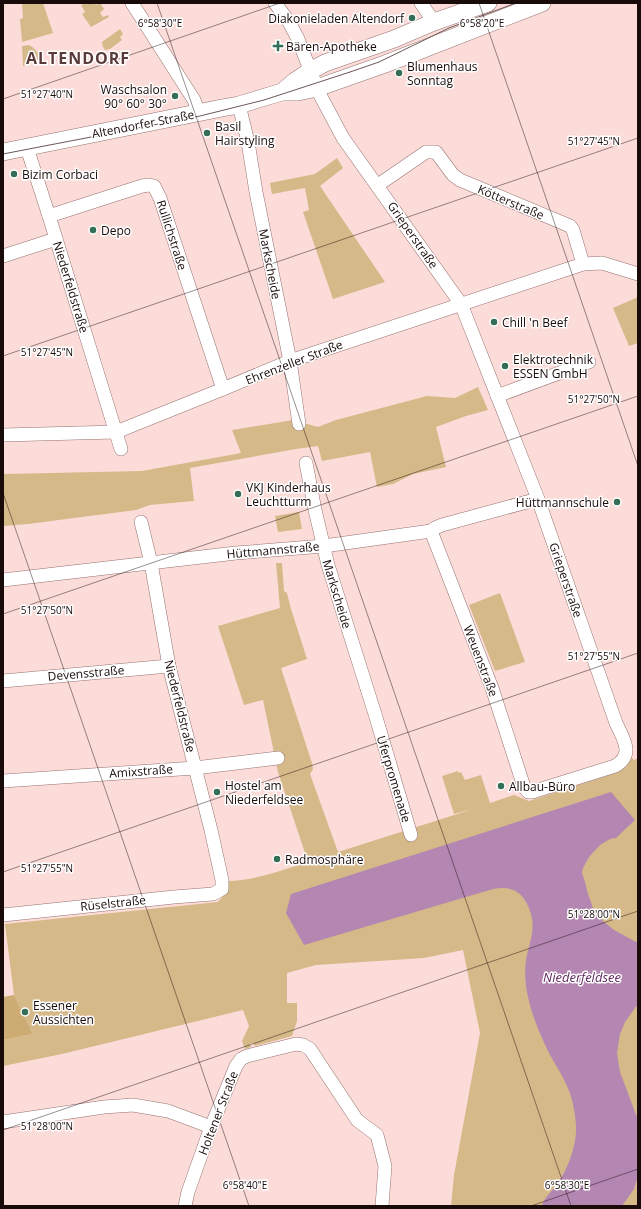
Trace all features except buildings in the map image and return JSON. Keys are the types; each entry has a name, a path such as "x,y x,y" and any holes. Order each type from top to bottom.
{"main road":[{"name":"Altendorfer Straße","path":"3,152 239,105 282,92 298,92 314,80 326,63 488,3"},
{"name":"Altendorfer Straße","path":"314,80 385,64 537,4"}],"street":[{"path":"132,3 194,100 199,113"},
{"name":"Grieperstraße","path":"275,3 289,22 298,39 323,102 343,138 461,304 538,499 616,723 627,749 626,756 620,764 528,792"},
{"path":"421,3 434,22"},
{"name":"Markscheide","path":"239,105 248,142 256,192 290,361 299,424"},
{"name":"Niederfeldstraße","path":"26,148 49,216 121,450"},
{"name":"Kötterstraße","path":"378,186 426,152 436,152 453,176 460,180 570,226 573,230 583,264"},
{"name":"Rullichstraße","path":"49,216 142,186 154,186 160,198 223,389"},
{"path":"3,256 56,239"},
{"path":"583,264 602,263 638,274"},
{"name":"Ehrenzeller Straße","path":"3,435 116,432 290,361 583,264"},
{"path":"497,396 589,362"},
{"name":"Markscheide","path":"306,463 328,565 378,723"},
{"name":"Hüttmannstraße","path":"3,580 236,553 324,546 431,531 442,525 538,499"},
{"name":"Niederfeldstraße","path":"141,522 151,563 169,666 221,873 222,888"},
{"name":"Weuenstraße","path":"431,531 492,688 524,787 528,792"},
{"name":"Devensstraße","path":"3,681 169,666"},
{"name":"Uferpromenade","path":"378,723 411,835"},
{"name":"Amixstraße","path":"3,781 195,768 278,758"},
{"name":"Rüselstraße","path":"3,915 213,894 222,888"},
{"name":"Holtener Straße","path":"186,1206 188,1192 211,1127 236,1066 241,1059 247,1056 296,1044 303,1045 310,1049 357,1120 377,1135 385,1166 382,1206"},
{"path":"3,1122 104,1107 133,1105 168,1111 211,1127"}],"shaded area":[{"path":"22,3 43,3 53,33 22,42 20,19 23,18"},
{"path":"85,3 94,3 96,5 100,3 104,9 100,13 103,17 108,15 109,17 91,27 82,14 85,12 81,5"},
{"path":"120,29 123,34 120,37 122,40 110,49 105,50 102,42"},
{"path":"29,45 36,50 40,59 23,66 22,46"},
{"path":"337,158 343,168 320,186 385,282 333,299 303,212 309,210 305,188 272,194 270,183 315,174"},
{"path":"638,297 638,343 629,346 613,308"},
{"path":"478,387 488,410 436,427 446,467 413,474 393,484 377,487 370,452 322,461 318,446 190,468 194,501 150,505 136,510 3,526 3,474 142,471 241,453 232,430 293,420 318,427 336,420 427,396 455,398"},
{"path":"299,512 302,529 278,532 275,516"},
{"path":"276,563 282,563 284,591 287,593 307,659 281,668 312,763 313,769 310,774 338,852 473,809 454,814 442,776 458,771 459,773 461,772 465,780 481,775 490,803 514,795 529,801 618,772 627,766 626,764 632,758 634,760 638,758 638,1206 451,1206 454,1175 480,1033 463,950 424,958 316,965 287,973 287,1003 297,1003 297,1021 292,1036 255,1046 253,1043 250,1044 251,1047 245,1049 242,1041 249,1026 243,1010 62,1054 3,1066 3,1040 33,1034 14,995 5,924 218,902 225,893 227,881 237,881 257,877 308,862 278,772 263,700 244,705 218,626 280,608"},
{"path":"500,593 525,662 495,671 469,605"},
{"path":"14,995 33,1034 3,1040 3,997"}],"water":[{"name":"Niederfeldsee","path":"611,792 635,820 616,838 610,839 600,845 589,857 582,873 593,908 603,921 614,930 638,943 638,1004 625,1022 620,1034 617,1053 620,1072 638,1120 638,1176 634,1189 622,1206 542,1206 546,1197 561,1179 567,1166 573,1151 576,1137 576,1125 571,1096 563,1077 542,1038 528,997 525,965 532,935 532,916 526,902 520,894 508,888 493,889 304,945 286,913 291,894"}],"tram line":[{"path":"3,154 200,116 264,100 379,62 449,28 516,3"}],"place":[{"name":"Diakonieladen Altendorf","path":"412,18"},
{"name":"Bären-Apotheke","path":"278,46"},
{"name":"Blumenhaus Sonntag","path":"399,73"},
{"name":"Waschsalon 90° 60° 30°","path":"175,96"},
{"name":"Basil Hairstyling","path":"207,133"},
{"name":"Bizim Corbaci","path":"14,174"},
{"name":"Depo","path":"93,230"},
{"name":"Chill 'n Beef","path":"494,322"},
{"name":"Elektrotechnik ESSEN GmbH","path":"505,366"},
{"name":"VKJ Kinderhaus Leuchtturm","path":"238,494"},
{"name":"Hüttmannschule","path":"617,502"},
{"name":"Allbau-Büro","path":"501,786"},
{"name":"Hostel am Niederfeldsee","path":"217,792"},
{"name":"Radmosphäre","path":"277,859"},
{"name":"Essener Aussichten","path":"25,1012"}],"district":[{"name":"ALTENDORF","path":"78,58"}]}
